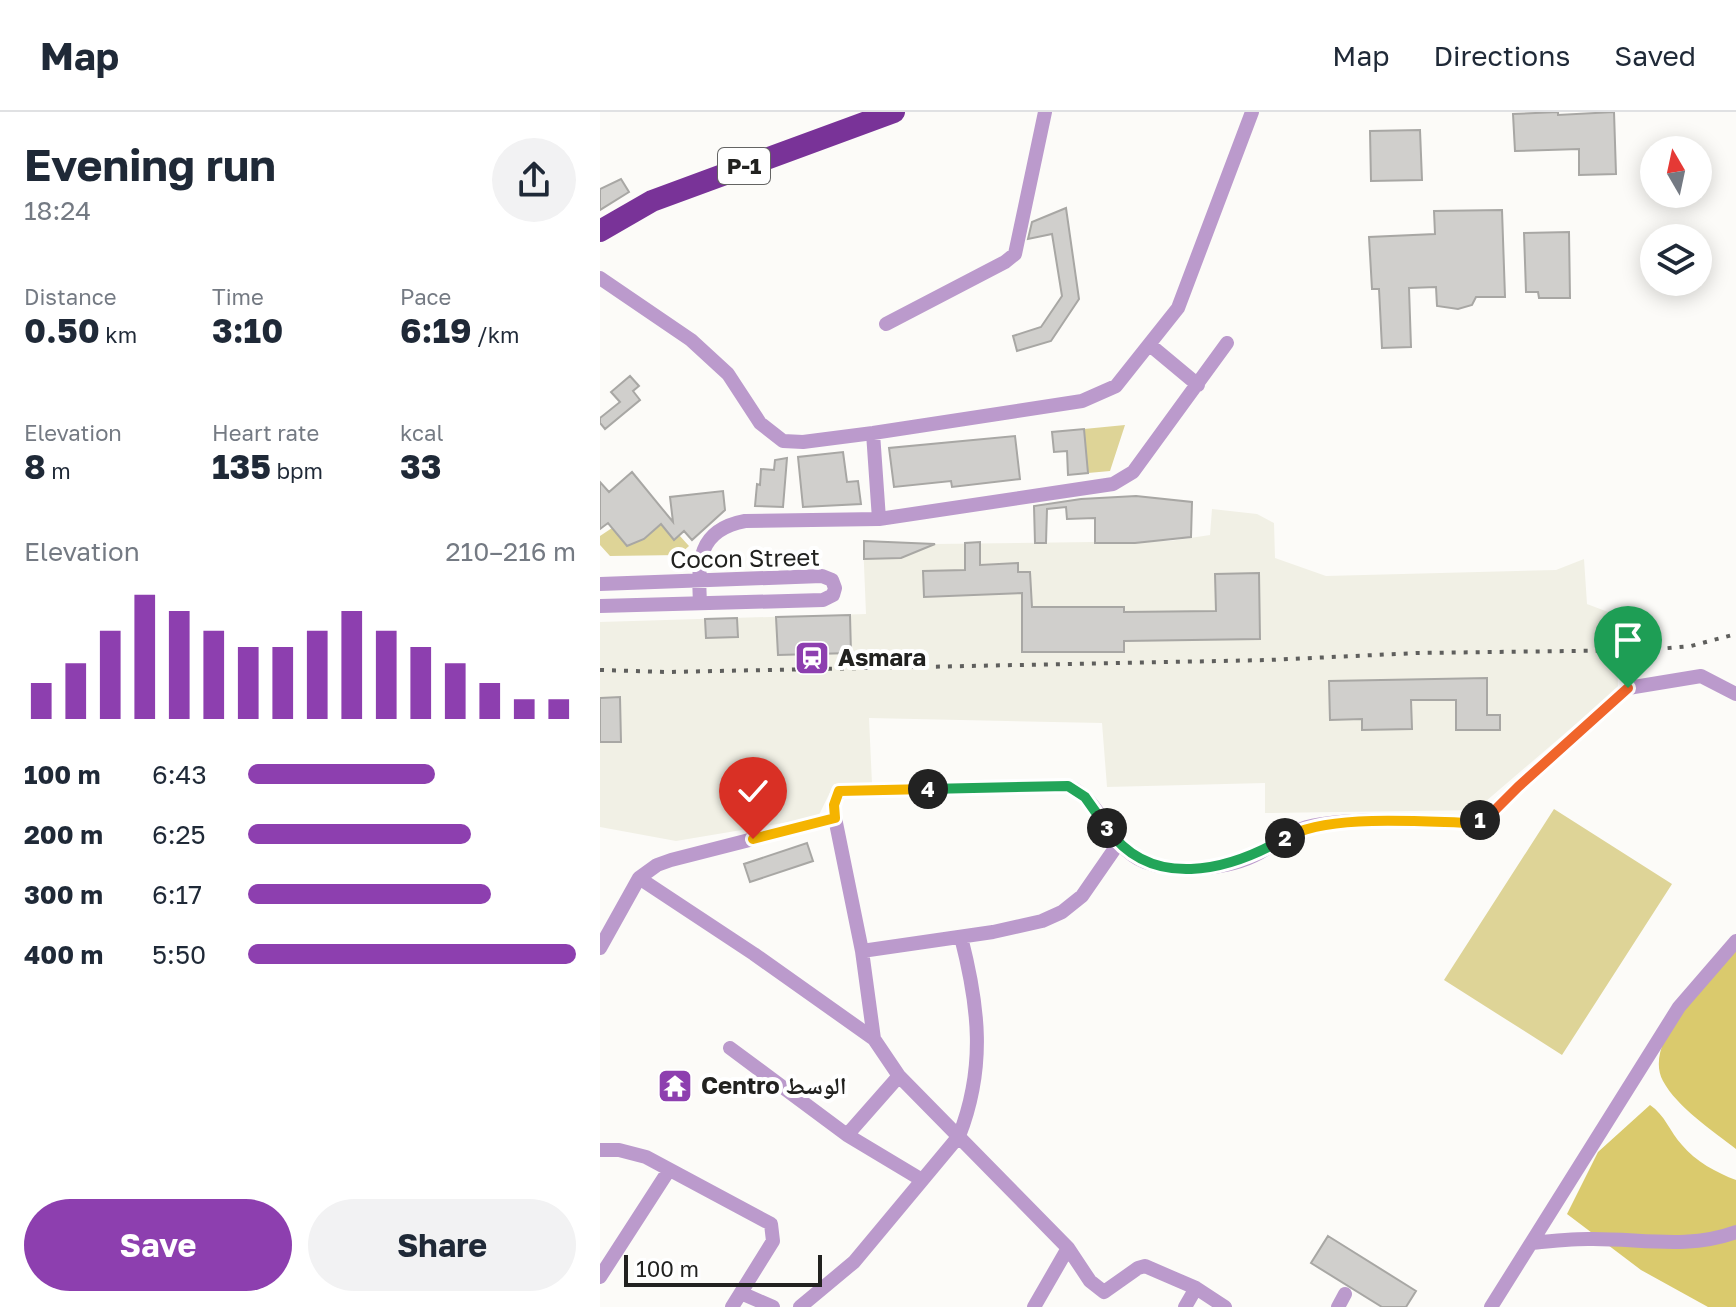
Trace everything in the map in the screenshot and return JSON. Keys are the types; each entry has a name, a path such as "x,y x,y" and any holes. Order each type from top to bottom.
{"highway":[{"name":"P-1","path":"600,231 652,201 849,120 894,112"}],"street":[{"path":"886,324 1015,254 1045,112"},
{"path":"600,278 691,340 728,374 760,423 783,441 803,442 873,433 1082,401 1116,386 1178,308 1252,112"},
{"path":"700,603 700,557 703,548 731,523 879,519 1113,484 1124,479 1133,472 1227,343"},
{"path":"1150,345 1198,385"},
{"path":"873,433 879,519"},
{"name":"Cocon Street","path":"600,584 826,576 835,588 833,595 823,600 600,606"},
{"path":"874,1039 862,951 835,818 834,805 839,791 1068,786 1085,797 1118,844 1143,862 1169,868 1197,869 1255,856 1308,827 1360,823 1473,823 1490,815 1628,688 1701,676 1736,694"},
{"path":"600,948 639,878 657,865 835,818"},
{"path":"862,951 961,937 1042,921 1062,912 1082,896 1118,844"},
{"path":"639,878 874,1039 899,1076 1068,1248 1090,1281 1104,1292 1145,1266 1196,1288 1225,1307"},
{"path":"800,1307 854,1262 959,1136 968,1112 979,1037 977,1007 961,937"},
{"path":"1491,1307 1679,1007 1736,941"},
{"path":"730,1048 847,1135 922,1180"},
{"path":"847,1135 899,1076"},
{"path":"600,1150 619,1150 646,1157 771,1224 773,1241 732,1307"},
{"path":"600,1277 669,1170"},
{"path":"1532,1243 1588,1239 1693,1243 1719,1239 1736,1232"},
{"path":"1034,1307 1068,1248"},
{"path":"1185,1307 1196,1288"},
{"path":"741,1293 773,1307"}],"shaded area":[{"path":"1125,425 1110,471 1088,473 1084,429"},
{"path":"1212,509 1257,514 1274,523 1275,558 1326,576 1556,570 1584,559 1587,604 1616,615 1618,688 1485,802 1484,810 1265,813 1265,783 1107,787 1102,723 869,718 872,784 834,784 818,817 676,841 600,827 600,622 866,614 863,541 935,544 1170,541 1210,535"},
{"path":"661,524 674,540 679,535 689,546 679,555 610,556 600,545 600,536 612,528 627,545 644,539"},
{"path":"1554,809 1672,884 1562,1055 1444,980"},
{"path":"1736,945 1736,1149 1677,1100 1663,1081 1659,1065 1662,1047 1682,1009"},
{"path":"1650,1105 1693,1156 1736,1180 1736,1307 1708,1307 1641,1270 1567,1214 1598,1152"}],"building":[{"path":"1558,112 1558,115 1614,112 1616,174 1579,175 1579,149 1515,151 1513,114"},
{"path":"1420,130 1422,180 1371,181 1370,131"},
{"path":"621,179 629,192 600,210 600,189"},
{"path":"1066,208 1079,299 1051,341 1017,351 1013,336 1041,327 1062,296 1052,234 1028,239 1032,222"},
{"path":"1502,210 1505,297 1476,297 1472,305 1458,309 1437,306 1436,287 1409,288 1411,347 1382,348 1379,289 1372,289 1369,237 1435,234 1434,211"},
{"path":"1569,232 1570,298 1539,298 1538,292 1526,292 1524,233"},
{"path":"630,376 639,386 633,391 640,400 605,429 600,418 620,402 611,392"},
{"path":"1084,429 1088,473 1068,475 1067,451 1054,452 1052,432"},
{"path":"1015,436 1020,479 952,487 951,481 894,487 889,448"},
{"path":"843,452 847,482 858,481 861,504 803,507 798,457"},
{"path":"787,458 783,507 755,506 761,469 774,470 775,460"},
{"path":"632,472 673,522 670,497 723,491 725,510 692,540 684,531 674,540 661,524 644,539 627,546 608,523 600,529 600,482 609,492"},
{"path":"1136,496 1192,502 1191,537 1135,543 1095,543 1095,518 1067,519 1066,507 1047,509 1046,543 1035,543 1034,506"},
{"path":"864,541 935,544 901,558 864,559"},
{"path":"980,542 980,565 1018,563 1018,572 1030,572 1032,607 1124,607 1124,612 1216,611 1215,574 1259,573 1260,639 1124,641 1124,652 1022,652 1022,593 924,597 923,571 965,570 965,543"},
{"path":"850,615 851,653 778,655 776,617"},
{"path":"737,618 738,637 706,638 705,619"},
{"path":"1487,678 1487,715 1500,715 1500,730 1456,730 1456,700 1411,700 1412,729 1362,730 1362,719 1330,720 1329,681"},
{"path":"620,697 621,742 600,742 600,698"},
{"path":"807,843 813,861 750,882 744,864"},
{"path":"1328,1236 1416,1291 1406,1307 1382,1307 1311,1263"}],"railway":[{"path":"600,670 666,672 1647,650 1691,646 1736,634"}],"place":[{"name":"Asmara","path":"812,658"},
{"name":"Centro الوسط","path":"675,1086"}],"route":[{"path":"753,839 835,818 834,805 839,791 1057,785 1078,790 1118,844 1143,862 1169,868 1197,869 1255,856 1308,827 1360,823 1473,823 1490,815 1628,688"}]}
